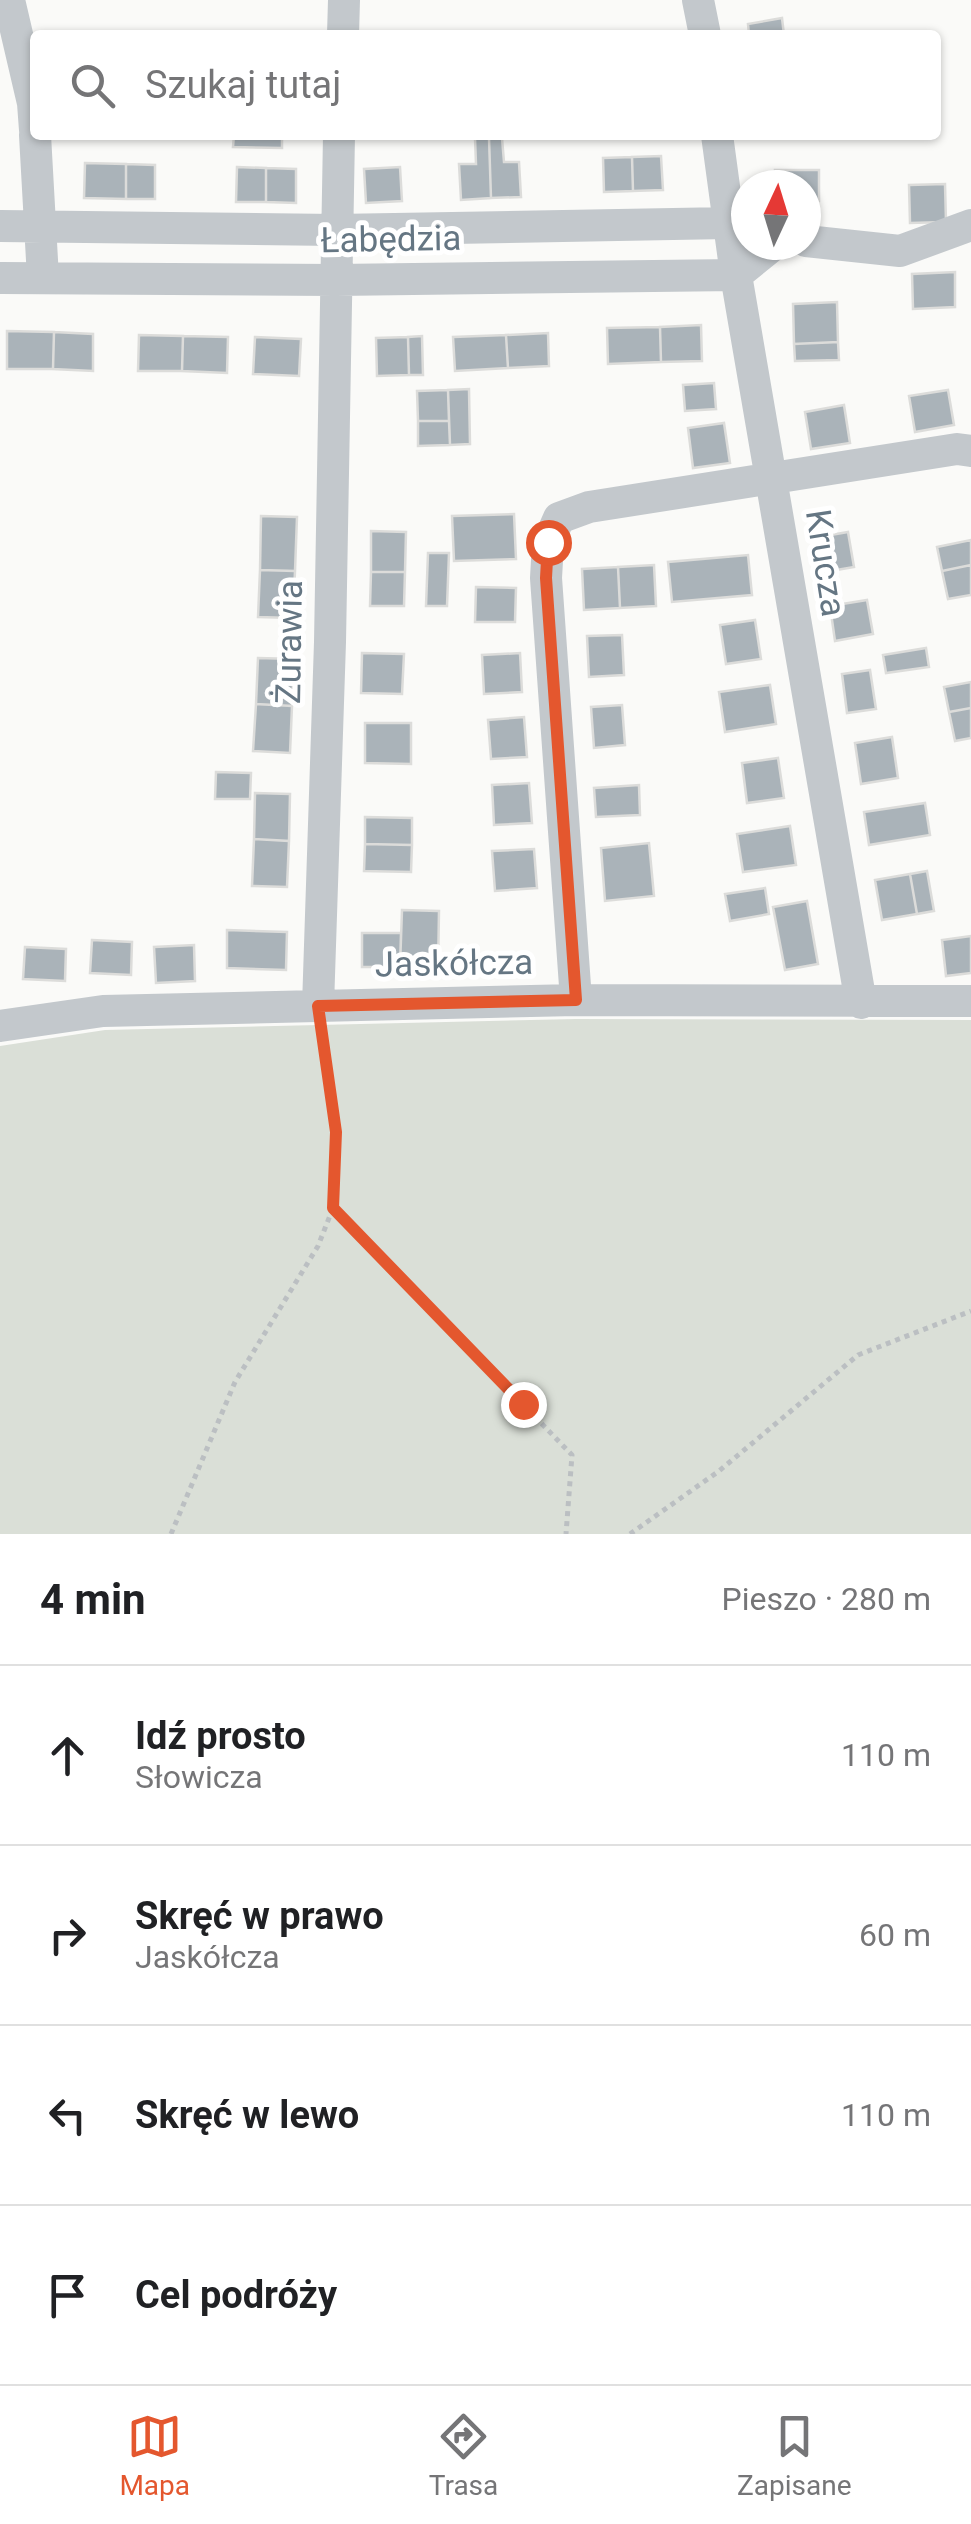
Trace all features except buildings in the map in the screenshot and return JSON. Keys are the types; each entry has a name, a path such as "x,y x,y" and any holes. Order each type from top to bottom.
{"street":[{"path":"9,0 30,90"},
{"path":"343,30 344,0"},
{"path":"698,0 704,30"},
{"path":"36,140 43,278"},
{"name":"Żurawia","path":"318,1006 330,642 339,140"},
{"name":"Krucza","path":"718,140 731,199"},
{"path":"821,243 900,252 971,225"},
{"name":"Łabędzia","path":"0,226 336,230 731,226"},
{"name":"Krucza","path":"736,260 861,1003"},
{"path":"736,274 754,260"},
{"name":"Łabędzia","path":"0,278 336,280 736,274"},
{"path":"576,1000 546,578 548,542 559,518 589,507 956,449 971,451"},
{"name":"Jaskółcza","path":"0,1026 103,1012 318,1006 576,1000 971,1001"}],"path":[{"path":"171,1534 235,1382 318,1246 333,1208 336,1132 318,1006"},
{"path":"333,1208 572,1455 566,1534"},
{"path":"630,1534 719,1471 858,1355 971,1312"}],"shaded area":[{"path":"576,1019 971,1020 971,1534 0,1534 0,1046 105,1030"}],"route":[{"path":"523,1404 333,1208 336,1132 318,1006 576,1000 546,578 548,542"}]}
